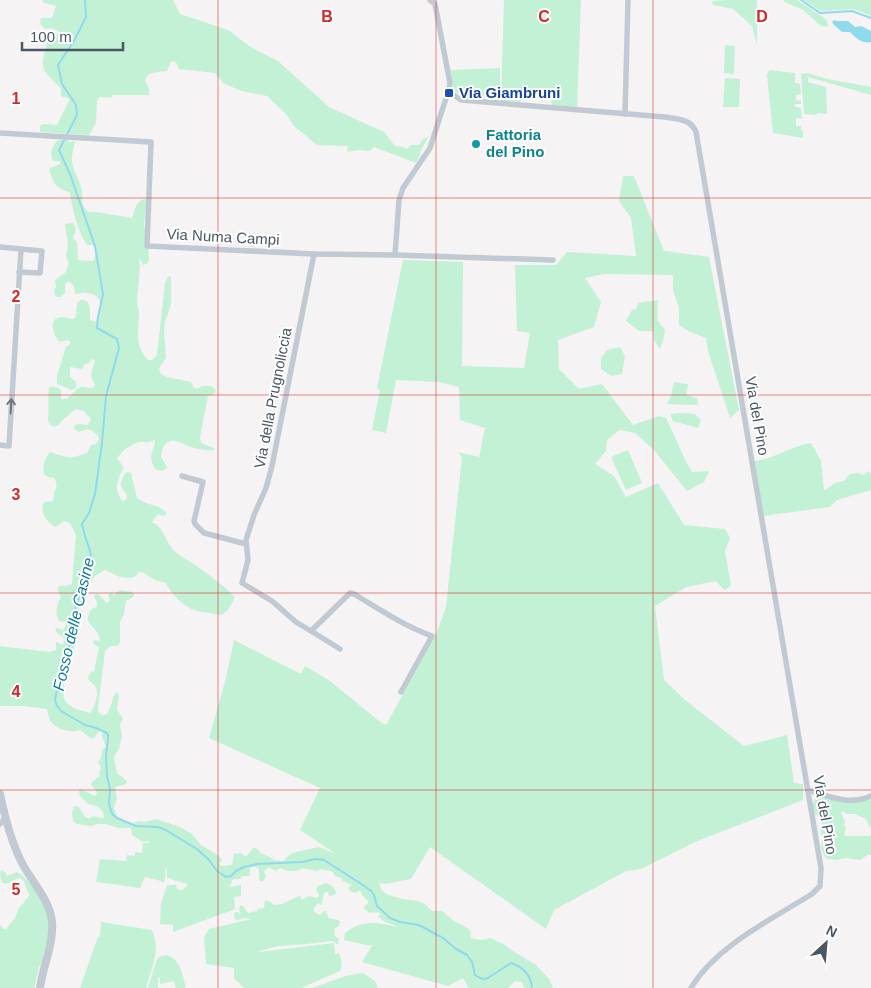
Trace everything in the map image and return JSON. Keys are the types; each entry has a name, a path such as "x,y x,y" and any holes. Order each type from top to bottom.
{"street":[{"path":"395,255 399,200 403,188 430,148 450,83 435,4 430,0"},
{"path":"625,114 628,0"},
{"name":"Via del Pino","path":"449,89 452,94 461,100 470,102 666,117 690,123 696,132 821,868 820,886 812,894 744,936 722,952 700,973 691,988"},
{"name":"Via Numa Campi","path":"0,133 151,142 147,246 314,254 553,260"},
{"path":"0,247 42,251 40,273 19,272"},
{"path":"0,446 9,446 21,249"},
{"name":"Via della Prugnoliccia","path":"314,254 272,466 246,544 248,560 242,583 272,601 296,622 340,649"},
{"path":"182,476 204,482 194,524 204,533 246,544"},
{"path":"311,631 350,593 420,632 432,636 401,692"},
{"path":"808,790 846,801 863,800 871,796"},
{"path":"0,794 3,821 22,863 47,904 52,918 51,946 41,978 40,988"}],"green space":[{"path":"43,0 173,0 180,14 228,30 252,48 278,61 329,107 384,132 395,146 407,149 411,145 419,145 423,139 429,136 416,163 374,147 370,151 358,150 347,152 348,146 317,145 294,126 286,114 267,96 241,91 223,83 215,73 179,69 176,62 171,61 167,71 153,73 146,78 145,81 149,88 149,95 99,97 97,101 96,123 89,135 40,132 40,126 43,124 57,125 70,99 61,96 61,88 43,67 48,40 39,36 40,32 45,31 55,36 59,32 52,28 45,29 40,22 41,18 52,18 56,6 42,2"},
{"path":"504,0 581,0 577,107 552,105 551,99 522,96 520,102 501,101"},
{"path":"757,0 757,45 752,26 733,9 713,5 712,1"},
{"path":"784,0 797,0 827,20 828,27 821,26 802,9 784,2"},
{"path":"804,0 871,0 871,16 854,9 820,11"},
{"path":"725,45 735,46 734,74 724,73"},
{"path":"500,68 500,98 455,92 451,70"},
{"path":"769,70 795,73 795,83 800,84 801,94 796,95 796,100 801,101 801,104 795,104 794,106 801,108 802,119 796,118 796,126 801,126 803,138 773,133 767,75"},
{"path":"808,73 827,79 871,87 871,95 808,77 808,82 826,87 827,114 804,114 801,74"},
{"path":"725,78 740,79 739,107 723,107"},
{"path":"58,140 75,141 72,160 81,187 83,205 88,212 132,218 138,203 143,199 147,199 144,225 148,241 149,258 148,263 143,265 139,257 140,273 137,300 139,345 148,360 154,359 157,354 165,283 168,277 171,276 171,304 165,322 164,333 166,358 159,368 161,374 191,382 194,388 197,389 202,386 211,386 216,390 215,393 208,396 200,437 201,443 215,450 191,447 176,441 168,442 163,447 161,457 167,467 161,471 155,469 151,460 155,440 138,442 125,449 117,458 124,468 118,480 118,493 123,501 126,500 127,495 120,484 125,473 131,473 137,498 166,512 166,515 163,516 158,514 152,522 162,531 173,550 214,579 235,597 223,614 198,611 188,607 179,600 166,583 155,580 144,573 139,572 132,578 120,577 105,570 95,576 87,589 79,610 77,639 64,677 64,696 71,706 90,713 95,704 97,692 88,677 94,671 99,647 93,643 94,640 100,641 97,633 88,621 91,610 97,607 95,594 98,594 107,603 110,600 108,596 110,592 115,596 115,593 120,590 132,592 134,595 126,601 124,614 120,622 120,642 118,646 110,646 105,651 98,708 98,712 106,715 117,692 119,697 117,709 123,719 120,724 122,736 119,749 114,758 117,773 127,781 126,784 115,787 117,799 114,807 119,819 132,824 138,821 144,822 156,819 180,827 191,833 201,845 219,856 222,860 219,864 222,866 232,865 234,854 241,853 246,857 253,848 256,848 273,860 283,861 292,853 319,847 336,854 300,830 320,788 209,738 226,678 234,640 301,674 305,666 330,681 386,725 437,632 446,607 462,457 458,452 479,457 485,428 460,420 459,387 439,382 396,380 386,433 372,430 380,390 377,388 403,260 463,262 462,366 524,368 530,333 517,331 515,265 556,265 567,252 636,256 631,218 619,201 623,176 634,176 664,251 709,257 739,410 730,418 708,351 706,338 690,332 679,325 679,308 673,290 673,275 604,274 585,278 601,302 594,327 558,340 559,369 579,389 602,384 633,425 659,416 666,418 692,472 709,471 704,482 687,491 654,450 635,433 619,430 607,440 606,451 595,464 614,476 626,497 658,483 684,525 725,529 730,538 725,551 731,586 724,590 716,581 686,587 655,606 664,680 685,700 744,746 787,735 794,783 803,784 803,800 695,842 641,869 626,871 554,910 546,929 430,847 411,879 384,884 379,882 381,889 386,894 418,901 425,904 432,911 442,911 454,921 469,929 471,932 470,938 480,940 491,938 503,944 536,965 549,979 553,988 525,988 521,982 515,981 508,988 469,988 463,978 448,986 362,962 372,946 344,940 345,933 353,927 367,923 398,927 382,920 378,916 381,915 378,912 370,913 365,910 364,907 369,902 360,890 355,893 350,891 348,888 352,885 335,876 333,872 321,869 317,871 302,868 297,871 291,871 280,868 276,871 269,867 264,871 266,877 262,882 259,880 259,869 250,867 249,876 242,876 240,879 232,880 230,887 241,885 241,896 234,897 235,909 173,932 173,925 160,924 161,903 167,885 176,885 178,890 182,890 187,884 167,878 166,865 163,883 145,877 140,888 96,882 100,859 126,861 127,855 135,856 136,852 142,853 143,843 148,843 149,841 143,842 132,835 131,828 119,828 105,824 91,826 77,824 73,821 72,812 74,806 79,807 86,818 93,816 104,818 101,809 88,804 80,796 79,790 81,789 95,796 97,793 91,784 100,776 101,767 98,762 101,758 102,750 106,747 102,737 102,728 92,739 80,730 70,731 53,724 47,709 0,706 0,646 50,652 56,650 56,642 63,645 64,639 55,629 63,630 66,625 65,622 59,621 57,615 57,606 61,597 58,587 72,584 76,535 70,523 64,521 55,527 43,513 44,502 53,501 57,486 54,478 44,474 45,459 50,452 65,457 76,457 87,453 91,445 96,444 99,439 93,431 87,429 79,432 74,429 74,426 79,424 88,425 91,419 84,411 76,409 55,427 48,422 49,387 60,389 61,399 67,399 79,388 92,388 95,384 91,375 95,360 91,359 90,363 85,364 82,369 70,367 70,377 76,382 76,388 72,390 57,384 57,375 66,347 70,344 70,341 58,341 53,329 54,320 58,317 73,319 76,317 77,303 82,299 88,302 90,320 95,322 100,308 97,297 86,293 75,294 74,286 70,282 67,282 65,285 65,293 61,297 56,297 54,291 56,287 55,280 66,272 68,266 65,224 73,223 75,227 73,237 77,243 78,260 93,261 95,255 93,245 87,245 78,227 70,193 56,185 49,170 60,164 60,161 53,161 51,156 53,147"},
{"path":"658,300 657,320 665,330 660,349 654,340 653,331 639,331 626,321 632,310 636,309 638,303"},
{"path":"620,347 625,356 622,374 612,376 601,369 601,358 607,350"},
{"path":"674,382 688,384 686,395 697,398 698,405 667,404"},
{"path":"670,414 695,414 701,420 698,428 673,421"},
{"path":"811,443 821,461 824,491 835,483 844,481 850,474 858,473 864,475 868,471 871,474 871,490 837,500 830,507 763,516 752,461 767,459"},
{"path":"628,450 642,483 626,490 611,457"},
{"path":"816,795 863,801 871,800 871,830 866,819 855,814 846,814 843,811 841,813 846,827 844,836 870,836 871,834 871,855 867,855 861,860 846,858 836,860 827,859 824,856 821,847 821,817 813,814 813,804"},
{"path":"1,870 7,876 17,872 29,882 38,894 50,919 47,944 34,988 0,988 0,925 6,929 29,896 24,881 20,878 5,884 3,883 0,874"},
{"path":"326,883 336,891 335,895 329,896 328,892 325,892 322,904 318,903 314,911 320,915 325,910 329,918 340,922 339,926 334,929 335,936 339,939 338,944 333,941 280,946 259,952 334,943 335,954 339,953 341,960 340,971 301,988 244,988 234,978 234,968 206,964 204,937 209,929 251,919 235,919 235,912 241,914 239,910 240,905 248,913 264,908 265,900 274,905 282,904 299,896 301,900 309,896 318,898 319,895 316,890 318,886"},
{"path":"101,922 152,930 155,937 156,951 146,988 80,988 98,937 100,937"},
{"path":"167,955 179,965 186,988 176,988 174,981 160,984 160,978 158,978 158,988 148,988 157,959"},
{"path":"363,973 375,981 378,988 312,988 346,976"}],"water":[{"path":"834,20 848,21 855,27 861,26 871,31 871,42 862,41 850,32 842,32 833,24"}],"waterway":[{"name":"Fosso delle Casine","path":"85,0 86,17 74,41 58,65 62,84 76,105 77,115 59,150 70,174 95,246 103,294 97,328 117,339 119,348 106,396 95,494 89,513 82,524 91,554 82,590 75,608 71,641 60,674 55,700 57,706 61,711 85,725 107,733 106,755 107,777 110,788 109,803 113,815 117,818 136,826 164,829 197,849 217,871 226,877 231,876 244,867 257,864 324,860 371,891 377,906 390,918 400,922 419,925 443,938 467,955 472,962 475,975 483,979 488,978 511,963 526,972 532,988"},
{"path":"801,0 820,13 852,11 871,18"}],"place":[{"name":"Via Giambruni","path":"449,93"},
{"name":"Fattoria del Pino","path":"476,144"}]}
